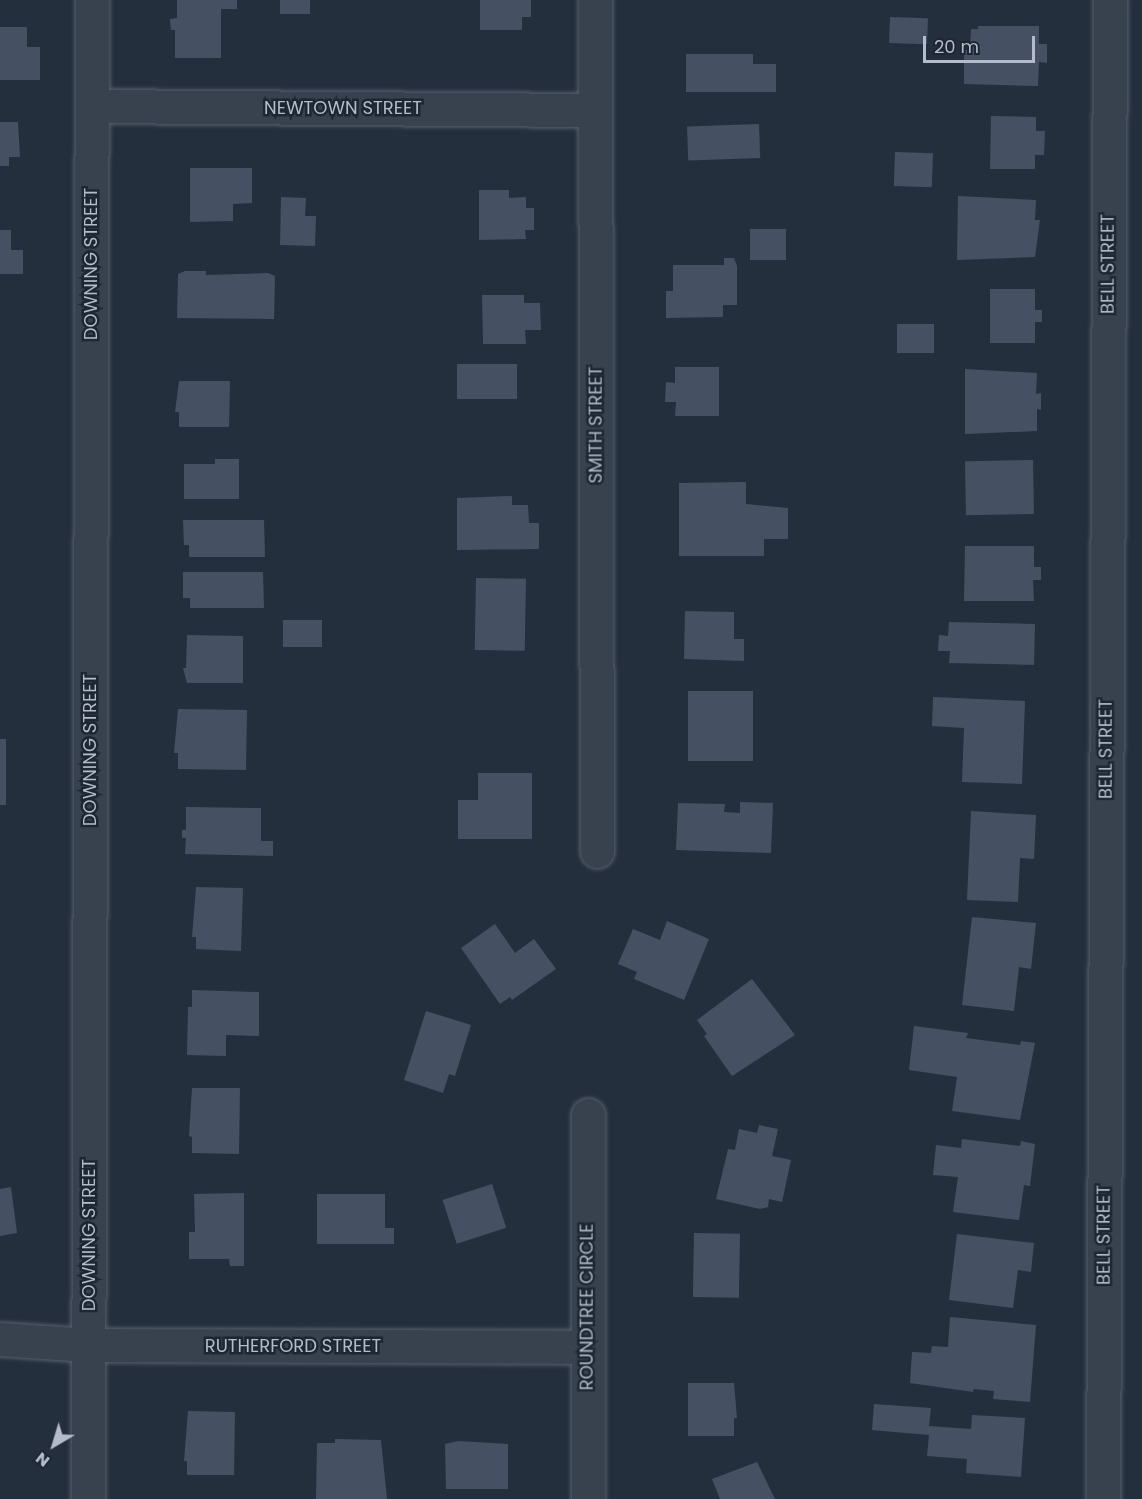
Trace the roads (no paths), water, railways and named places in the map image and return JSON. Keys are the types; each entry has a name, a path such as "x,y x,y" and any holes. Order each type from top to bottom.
{"street":[{"name":"DOWNING STREET","path":"88,1499 92,0"},
{"name":"SMITH STREET","path":"595,0 597,851"},
{"name":"BELL STREET","path":"1103,1499 1110,0"},
{"name":"NEWTOWN STREET","path":"92,106 595,110"},
{"name":"ROUNDTREE CIRCLE","path":"588,1115 586,1347 588,1499"},
{"name":"RUTHERFORD STREET","path":"0,1339 88,1345 586,1347"}]}
